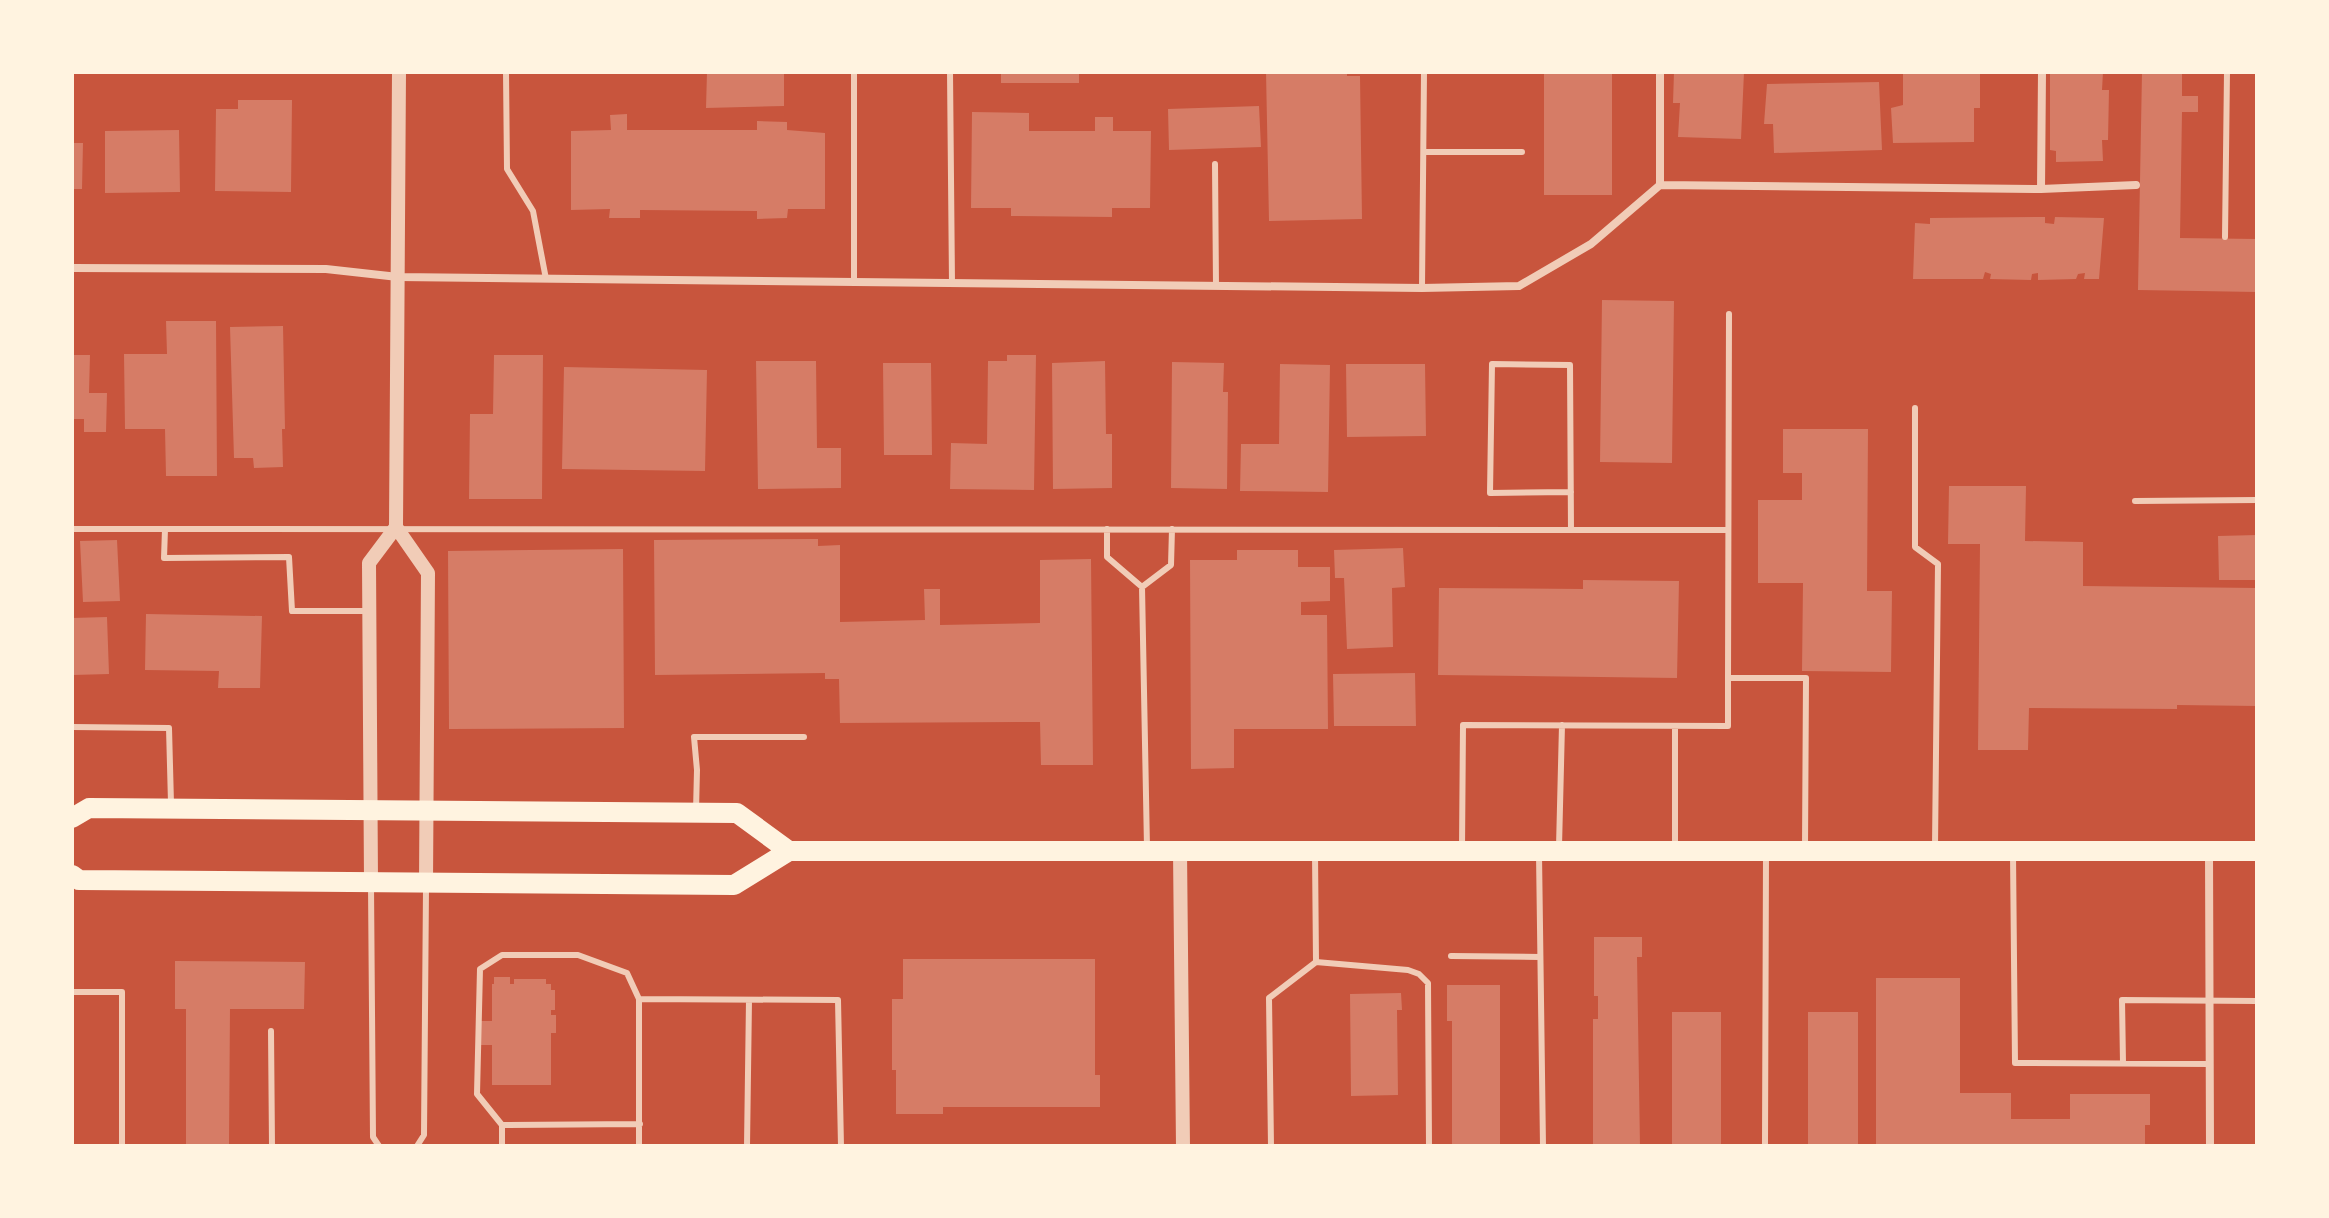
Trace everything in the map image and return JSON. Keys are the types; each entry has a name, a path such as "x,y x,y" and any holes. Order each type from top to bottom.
{"main road":[{"path":"72,818 89,808 737,813 789,851"},
{"path":"72,875 79,880 734,885 789,851 2257,851"}],"street":[{"path":"399,72 396,527 428,573 426,883"},
{"path":"1660,72 1660,185"},
{"path":"2041,189 2042,72"},
{"path":"72,268 326,269 398,277 546,279 1422,288 1519,286 1591,244 1660,185 2041,189 2136,185"},
{"path":"371,882 369,563 396,527"},
{"path":"1180,851 1183,1146"},
{"path":"2209,851 2210,1146"}],"lane":[{"path":"506,72 507,169 533,211 546,279"},
{"path":"854,72 854,282"},
{"path":"950,72 952,283"},
{"path":"1422,288 1424,72"},
{"path":"2225,237 2227,72"},
{"path":"1424,152 1522,152"},
{"path":"1215,164 1216,286"},
{"path":"1462,851 1463,725 1728,726 1729,314"},
{"path":"1571,492 1490,493 1492,364 1570,365 1571,492 1571,530"},
{"path":"1915,408 1915,547 1938,564 1935,851"},
{"path":"2135,501 2257,500"},
{"path":"72,529 1728,530"},
{"path":"165,529 164,558 289,557 292,611 370,611"},
{"path":"1107,529 1107,557 1142,587 1147,851"},
{"path":"1142,587 1171,565 1172,529"},
{"path":"1728,678 1806,678 1805,851"},
{"path":"1543,1146 1540,957 1562,725"},
{"path":"1675,726 1676,851"},
{"path":"72,727 169,728 171,809"},
{"path":"696,813 694,737 804,737"},
{"path":"1315,851 1316,962"},
{"path":"1765,1146 1766,851"},
{"path":"2013,851 2015,1063 2210,1064"},
{"path":"371,882 373,1137 379,1146"},
{"path":"417,1146 424,1135 426,883"},
{"path":"502,1146 502,1125 477,1094 480,969 502,955 578,955 627,973 639,999 639,1146"},
{"path":"1451,956 1540,957"},
{"path":"1271,1146 1269,998 1316,962 1408,970 1419,974 1428,983 1429,1146"},
{"path":"72,992 122,992 122,1146"},
{"path":"639,999 838,1000 841,1146"},
{"path":"747,1146 749,1000"},
{"path":"2123,1063 2122,1000 2257,1001"},
{"path":"271,1031 272,1146"},
{"path":"502,1125 640,1124"}],"building":[{"path":"707,72 784,72 784,106 706,108"},
{"path":"1001,72 1079,72 1079,83 1001,83"},
{"path":"1266,72 1347,72 1347,76 1360,76 1362,219 1269,221"},
{"path":"1544,72 1612,72 1612,195 1544,195"},
{"path":"1674,72 1744,72 1741,139 1678,137 1680,103 1673,103"},
{"path":"1903,72 1980,72 1980,108 1974,108 1974,142 1893,143 1891,108 1903,105"},
{"path":"2050,72 2103,72 2102,90 2109,90 2108,140 2102,140 2103,161 2056,162 2056,151 2050,150"},
{"path":"2142,72 2182,72 2182,96 2198,96 2198,112 2182,112 2180,238 2257,239 2257,292 2138,290"},
{"path":"1879,82 1882,150 1774,153 1773,124 1764,124 1767,84"},
{"path":"238,100 292,100 291,192 215,191 216,109 238,109"},
{"path":"1259,106 1261,147 1169,150 1168,109"},
{"path":"972,112 1029,113 1029,131 1095,131 1095,117 1113,117 1113,131 1151,131 1150,208 1112,208 1112,217 1011,216 1011,208 971,208"},
{"path":"627,114 627,130 757,130 757,121 787,122 787,130 825,133 825,209 788,209 787,218 757,219 757,211 640,210 640,218 609,218 610,209 571,210 571,131 611,130 610,115"},
{"path":"179,130 180,192 105,193 105,131"},
{"path":"72,143 83,143 82,189 72,189"},
{"path":"2045,217 2045,223 2054,224 2055,217 2104,218 2099,279 2084,279 2085,273 2078,274 2076,279 2038,280 2038,273 2032,274 2031,280 1990,279 1991,274 1985,272 1983,279 1913,279 1915,223 1930,224 1930,218"},
{"path":"1602,300 1674,301 1672,463 1600,462"},
{"path":"166,321 216,321 217,476 166,476 165,429 125,429 124,354 167,354"},
{"path":"283,326 283,467 254,468 253,458 234,458 230,327"},
{"path":"72,355 90,355 89,393 107,393 106,432 84,432 84,419 72,419"},
{"path":"494,355 543,355 542,499 469,499 470,414 493,414"},
{"path":"1007,355 1036,355 1034,490 950,489 951,443 987,444 988,361 1007,361"},
{"path":"756,361 816,361 817,448 841,448 841,488 758,489"},
{"path":"1105,361 1106,434 1112,434 1112,488 1053,489 1052,363"},
{"path":"1172,362 1224,363 1223,392 1228,392 1227,489 1171,488"},
{"path":"883,363 931,363 932,455 884,455"},
{"path":"1280,364 1330,365 1328,492 1240,491 1241,444 1279,444"},
{"path":"1346,364 1425,364 1426,436 1347,437"},
{"path":"564,367 707,370 705,471 562,469"},
{"path":"1783,429 1868,429 1867,591 1892,591 1891,672 1802,671 1803,583 1758,583 1758,500 1802,500 1802,473 1783,473"},
{"path":"1949,486 2026,486 2025,541 2083,542 2083,586 2257,588 2257,706 2029,708 2028,750 1978,750 1980,544 1948,544"},
{"path":"2257,535 2257,580 2219,580 2218,536"},
{"path":"818,539 818,546 840,545 840,622 925,620 924,589 940,589 940,625 1040,623 1040,560 1091,559 1093,765 1041,765 1040,722 840,723 839,679 825,679 825,673 655,675 654,540"},
{"path":"117,540 120,601 83,602 80,541"},
{"path":"1403,548 1405,587 1392,588 1393,647 1347,649 1344,578 1335,578 1334,550"},
{"path":"623,549 624,728 449,729 448,551"},
{"path":"1237,550 1298,550 1298,567 1330,567 1330,601 1301,602 1301,615 1327,615 1328,729 1234,729 1234,768 1191,769 1190,560 1237,560"},
{"path":"1583,580 1679,581 1677,678 1438,675 1439,588 1583,589"},
{"path":"146,614 262,616 260,688 218,688 219,671 145,670"},
{"path":"107,617 109,674 73,675 72,618"},
{"path":"1415,673 1416,726 1334,726 1333,674"},
{"path":"1594,937 1642,937 1642,957 1637,957 1640,1146 1593,1146 1593,1019 1598,1019 1598,996 1594,996"},
{"path":"903,959 1095,959 1095,1075 1100,1075 1100,1107 943,1107 943,1114 896,1114 896,1070 892,1070 892,999 903,999"},
{"path":"175,961 305,962 304,1009 230,1009 229,1146 186,1146 186,1009 175,1009"},
{"path":"494,977 510,977 510,984 514,984 514,979 546,979 546,984 551,984 551,990 555,990 555,1010 551,1010 551,1015 556,1015 556,1033 551,1033 551,1085 492,1085 492,1045 480,1045 480,1021 492,1021"},
{"path":"1876,978 1960,978 1960,1093 2011,1093 2011,1119 2070,1119 2070,1094 2150,1094 2150,1125 2145,1125 2145,1146 1876,1146"},
{"path":"1447,985 1500,985 1500,1146 1452,1146 1452,1021 1447,1021"},
{"path":"1401,993 1402,1010 1397,1010 1398,1095 1351,1096 1350,994"},
{"path":"1672,1012 1721,1012 1721,1146 1672,1146"},
{"path":"1808,1012 1858,1012 1858,1146 1808,1146"}]}
